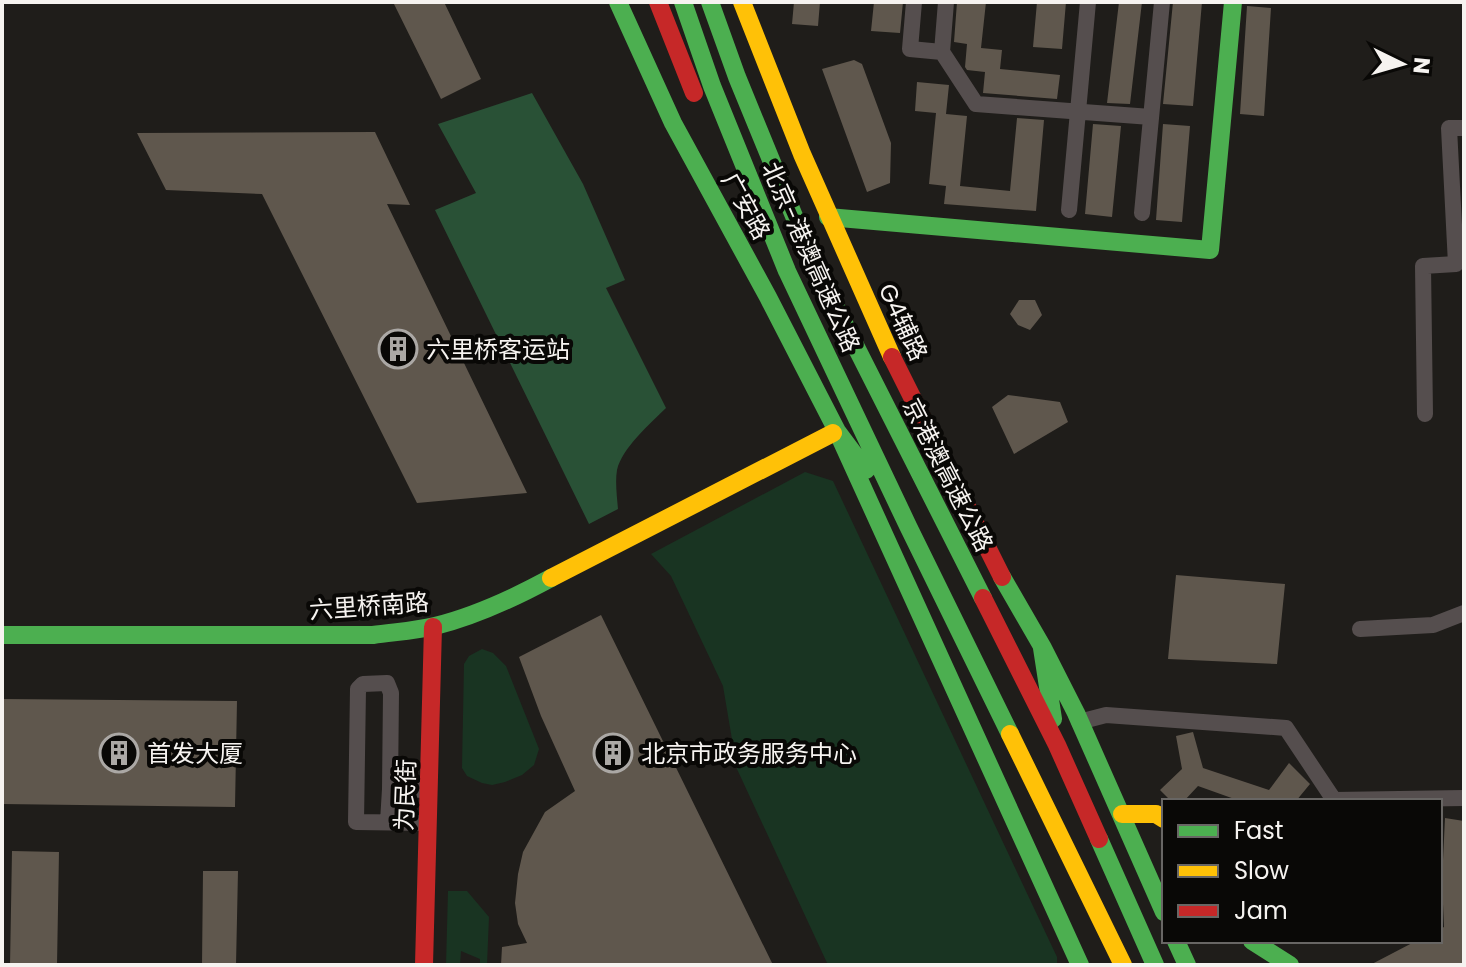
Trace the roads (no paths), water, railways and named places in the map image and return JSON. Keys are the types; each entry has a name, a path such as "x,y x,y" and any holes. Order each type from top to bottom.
{"main road":[{"name":"广安路","path":"618,2 673,123 837,431"},
{"path":"658,2 702,114"},
{"name":"北京-港澳高速公路","path":"683,2 712,86 787,271 908,526"},
{"name":"京港澳高速公路","path":"710,2 737,77 812,260 1057,745 1155,965"},
{"name":"G4辅路","path":"742,2 757,46 828,217 894,363 990,557 1042,648 1079,722 1162,907"},
{"path":"828,217 1210,250 1233,2"},
{"path":"739,206 768,297"},
{"path":"837,431 908,526 1123,965"},
{"path":"837,431 1080,965"},
{"name":"六里桥南路","path":"2,635 373,635 433,627 511,599 837,431"},
{"name":"为民街","path":"424,965 433,627"},
{"path":"1042,648 1057,745"},
{"path":"1122,814 1156,814 1162,818"},
{"path":"1177,943 1187,965"},
{"path":"1255,943 1290,965"}],"street":[{"path":"914,2 910,49 942,52"},
{"path":"946,2 942,52 976,104 1151,117"},
{"path":"1069,210 1088,2"},
{"path":"1142,213 1162,2"},
{"path":"1425,414 1423,266 1456,264 1449,128 1464,128"},
{"path":"1360,629 1433,625 1464,613"},
{"path":"388,822 391,693 387,683 363,684 358,689 356,822 428,823"},
{"path":"1079,722 1106,715 1286,728 1333,799"},
{"path":"390,789 429,790"},
{"path":"1399,799 1464,798"}],"place":[{"name":"六里桥客运站","path":"398,349"},
{"name":"首发大厦","path":"119,753"},
{"name":"北京市政务服务中心","path":"613,753"}]}
